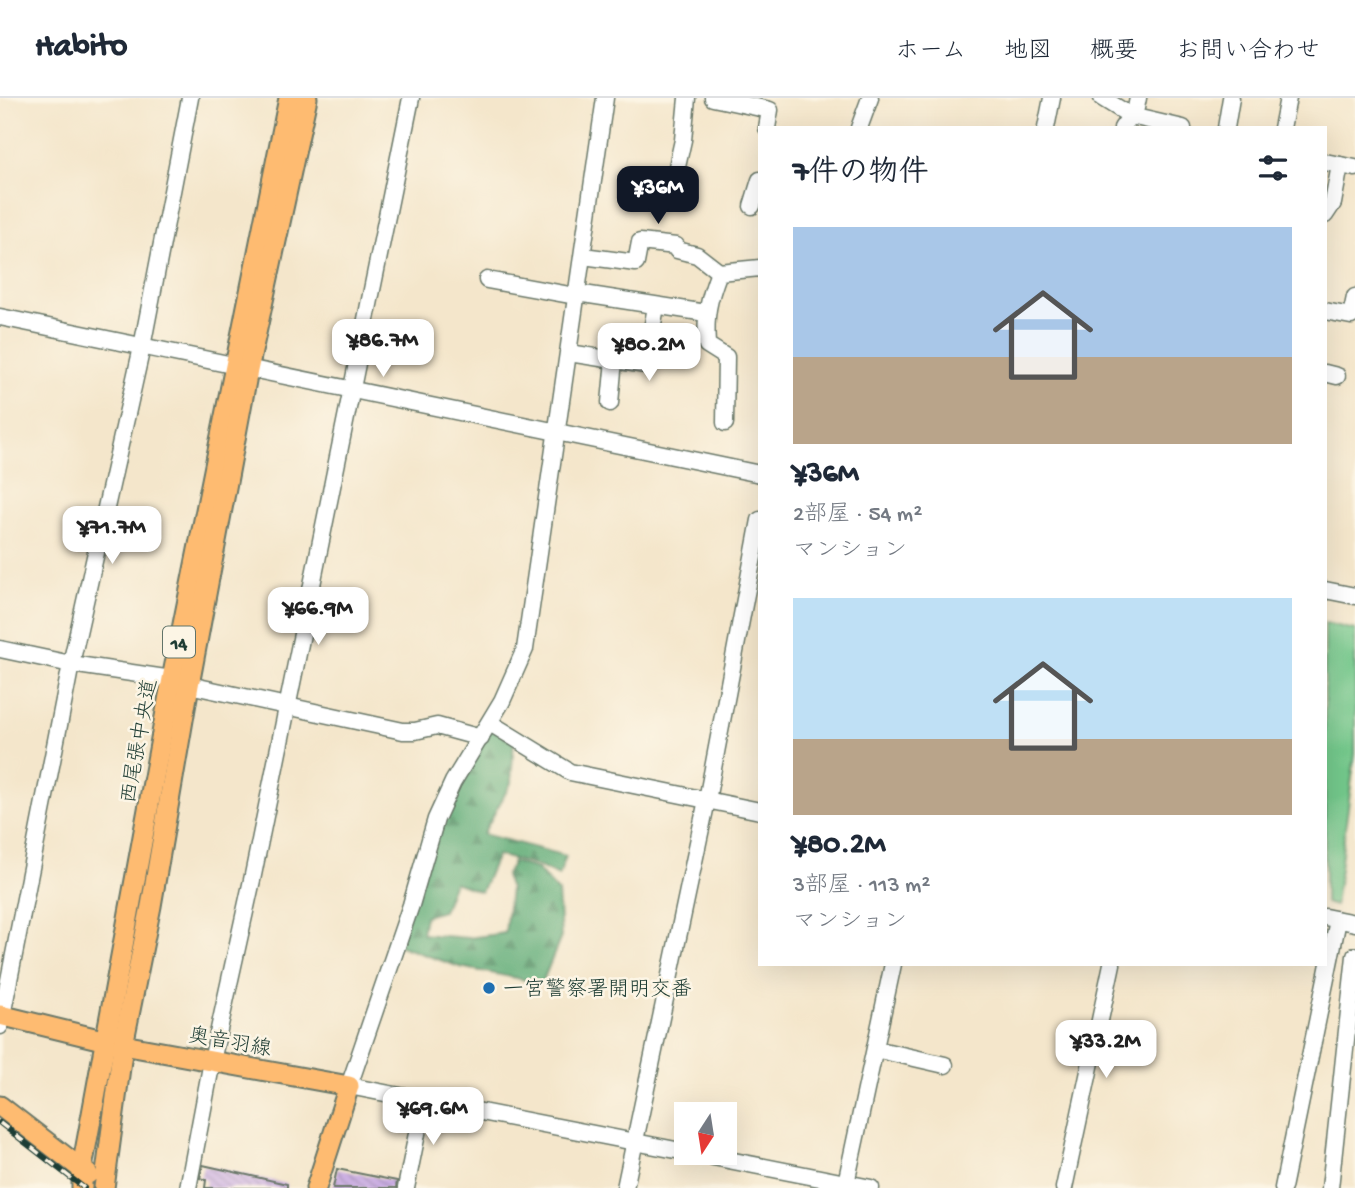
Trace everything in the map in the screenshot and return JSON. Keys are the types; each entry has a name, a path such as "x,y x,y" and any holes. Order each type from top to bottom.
{"main road":[{"name":"西尾張中央道","path":"82,1178 150,906 180,682 241,368 289,98"},
{"name":"西尾張中央道","path":"241,368 307,98"},
{"name":"奥音羽線","path":"1,1019 114,1043 349,1086"},
{"name":"西尾張中央道","path":"104,1188 114,1043"},
{"path":"316,1188 349,1086"},
{"path":"0,1106 82,1178 104,1188"}],"street":[{"path":"1,1019 71,664 142,347 190,98"},
{"path":"188,1188 212,1060 411,98"},
{"path":"605,98 525,649 502,701 453,782 436,819 411,905 349,1086 674,1150"},
{"path":"672,189 683,140 687,98"},
{"path":"860,126 870,98"},
{"path":"1046,126 1052,98"},
{"path":"1102,98 1127,122 1164,126"},
{"path":"1127,122 1138,98"},
{"path":"1226,126 1231,98"},
{"path":"1282,126 1288,98"},
{"path":"727,99 770,110 767,126"},
{"path":"1327,212 1333,203 1340,165"},
{"path":"752,206 758,186"},
{"path":"583,256 636,263 640,242 676,246 677,250 697,255 719,272 758,268"},
{"path":"719,272 706,313 707,345 726,357 725,423"},
{"path":"487,280 569,295 578,293 706,313"},
{"path":"1327,311 1351,316 1355,298"},
{"path":"569,353 646,365 656,306"},
{"path":"0,317 758,474"},
{"path":"610,403 614,360"},
{"path":"625,1188 707,800 758,531"},
{"path":"1327,590 1355,596"},
{"path":"0,649 180,682 403,731 437,726 481,738"},
{"path":"490,723 570,772 758,811"},
{"path":"1327,941 1331,919 1355,923"},
{"path":"1330,1188 1355,956"},
{"path":"846,1186 893,966"},
{"path":"1064,1188 1112,966"},
{"path":"1283,1188 1323,966"},
{"path":"875,1049 945,1065"},
{"path":"407,1188 424,1100"},
{"path":"737,1162 846,1186 871,1188"}],"green space":[{"path":"1327,623 1355,630 1355,754 1335,906 1327,904"},
{"path":"490,723 514,739 511,783 483,834 566,856 559,876 538,866 497,855 481,892 454,882 443,911 425,916 422,934 468,938 505,933 510,889 505,876 513,862 537,869 558,892 561,937 542,983 460,967 397,945 436,819"}],"building":[{"path":"203,1165 287,1184 287,1188 205,1188 206,1180 200,1178"},
{"path":"337,1169 397,1181 396,1188 333,1188"}],"railway":[{"path":"0,1123 84,1188"}],"place":[{"name":"一宮警察署開明交番","path":"489,988"}]}
